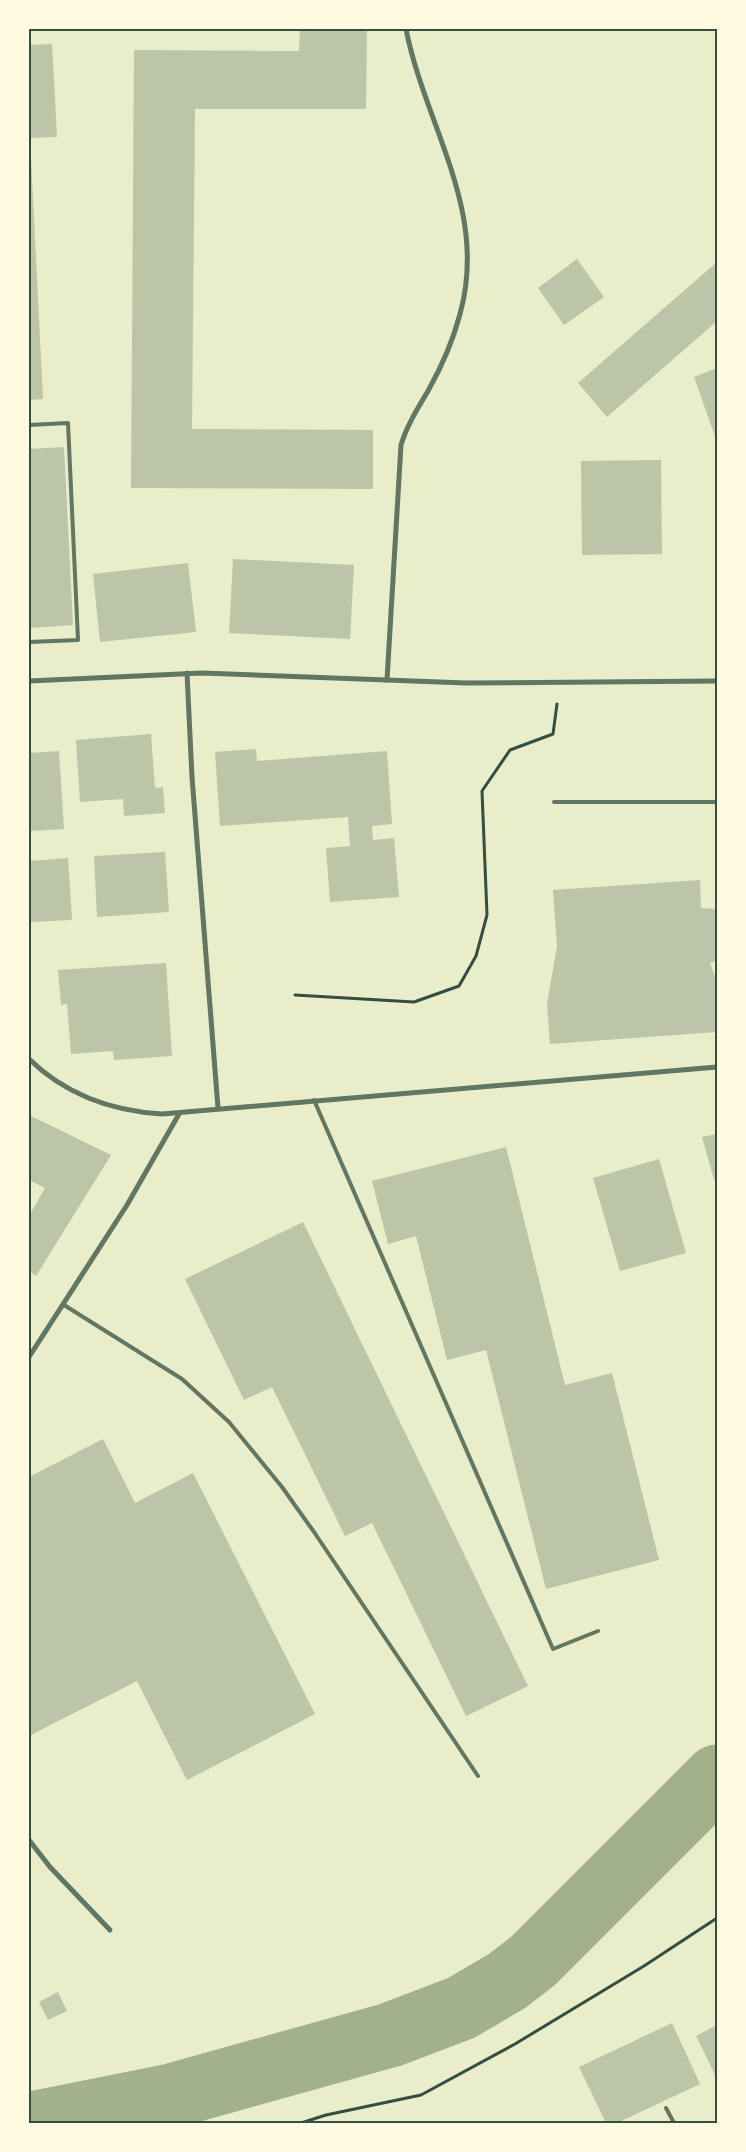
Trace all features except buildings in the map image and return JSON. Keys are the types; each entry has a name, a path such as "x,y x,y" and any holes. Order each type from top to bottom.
{"street":[{"path":"387,680 401,445 410,422 439,371 453,340 465,297 468,257 467,231 460,198 417,72 406,29"},
{"path":"187,673 192,786 218,1108"},
{"path":"29,681 187,673 387,680 717,681"},
{"path":"29,1059 56,1082 92,1100 141,1112 179,1114 218,1108 717,1067"},
{"path":"29,1357 127,1205 179,1114"},
{"path":"29,1840 50,1867 110,1930"}],"lane":[{"path":"29,425 68,423 78,640 29,642"},
{"path":"554,802 717,802"},
{"path":"314,1100 553,1649 598,1631"},
{"path":"64,1305 182,1379 229,1422 276,1480 314,1532 478,1776"},
{"path":"666,2108 674,2123"}],"path":[{"path":"295,995 414,1002 459,986 476,956 487,915 482,790 510,750 552,734 560,682"},
{"path":"301,2123 326,2115 421,2095 524,2038 644,1966 717,1918"}],"waterway":[{"path":"36,2123 171,2096 390,2035 461,2008 507,1981 533,1961 717,1777"}]}
